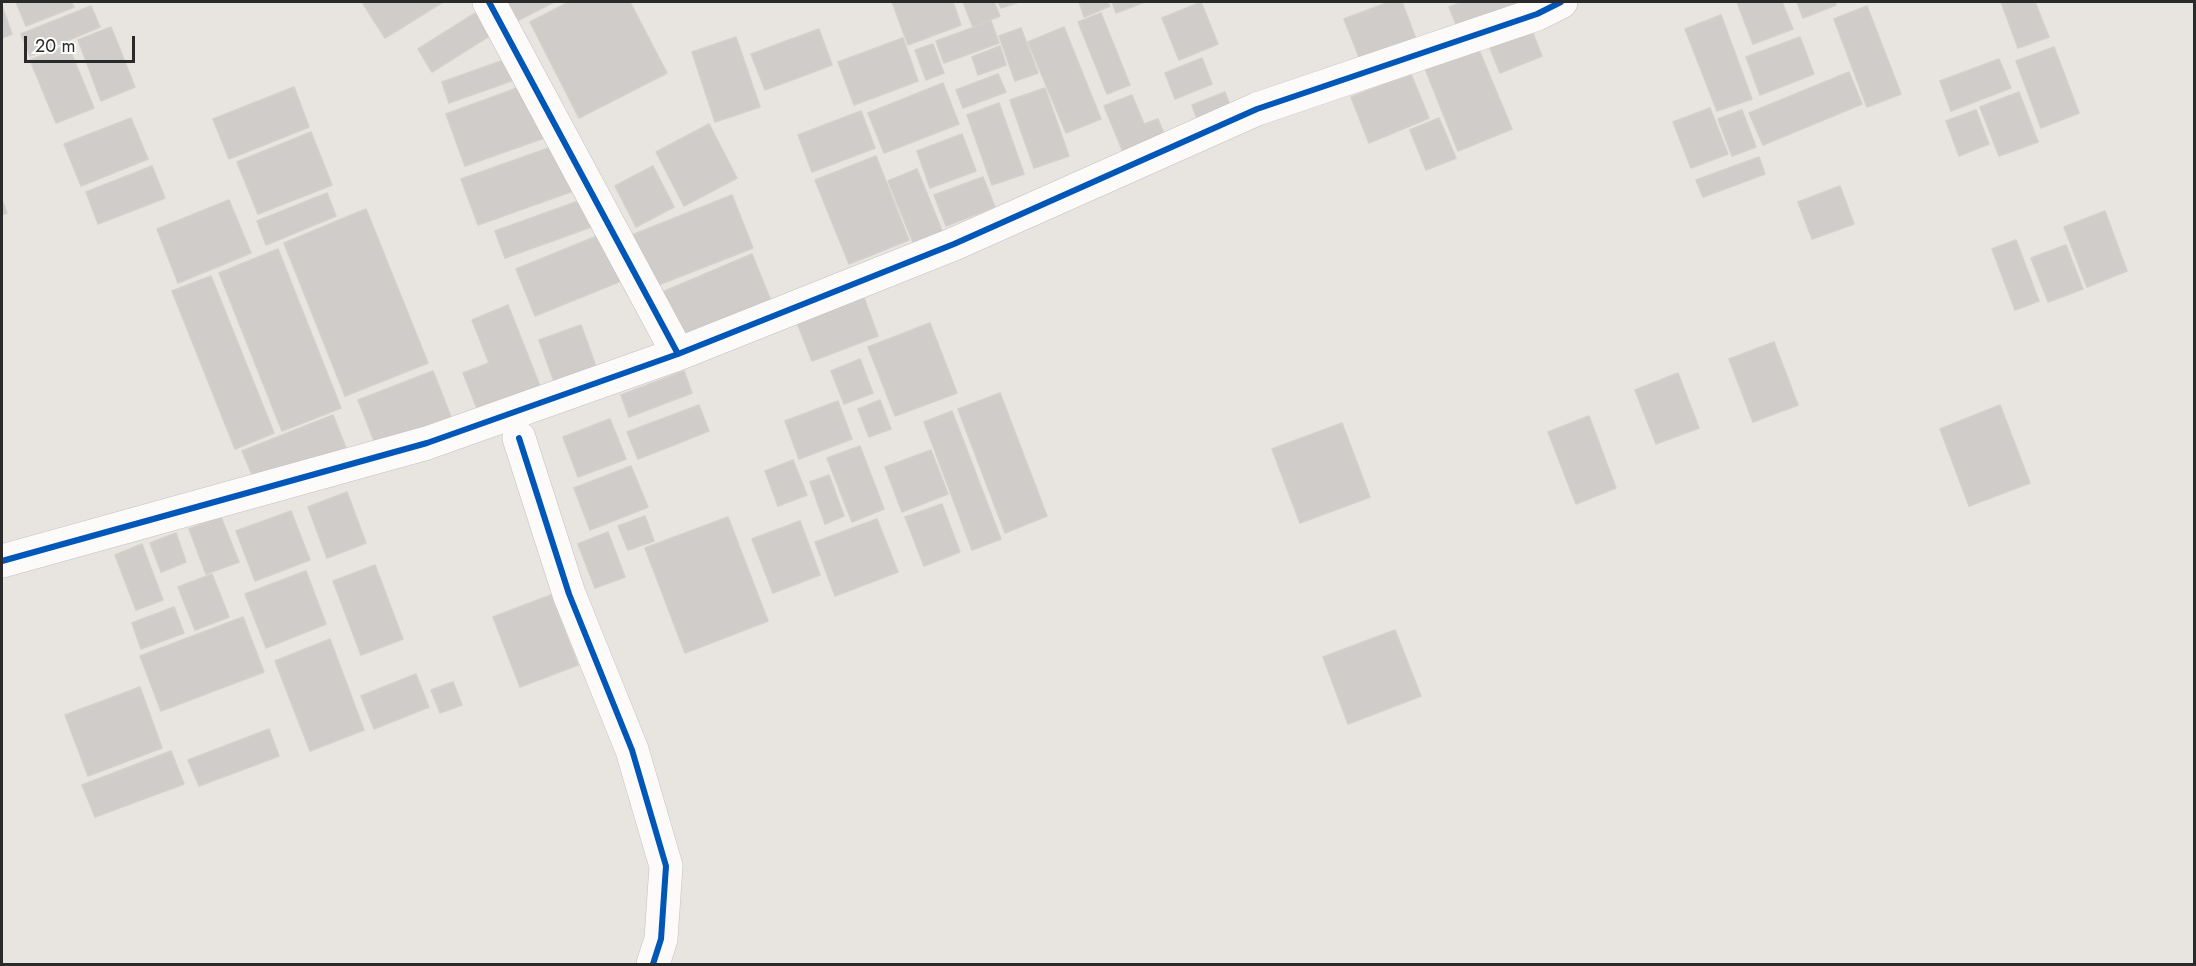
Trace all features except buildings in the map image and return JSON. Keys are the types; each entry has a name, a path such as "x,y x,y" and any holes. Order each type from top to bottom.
{"street":[{"path":"489,2 678,354"},
{"path":"2,561 427,443 678,354 954,244 1257,109 1537,14 1561,2"},
{"path":"519,438 569,594 632,750 666,866 661,939 653,964"}],"cycle path":[{"path":"489,2 678,354"},
{"path":"2,561 427,443 678,354 954,244 1257,109 1537,14 1561,2"},
{"path":"519,438 569,594 632,750 666,866 661,939 653,964"}]}
